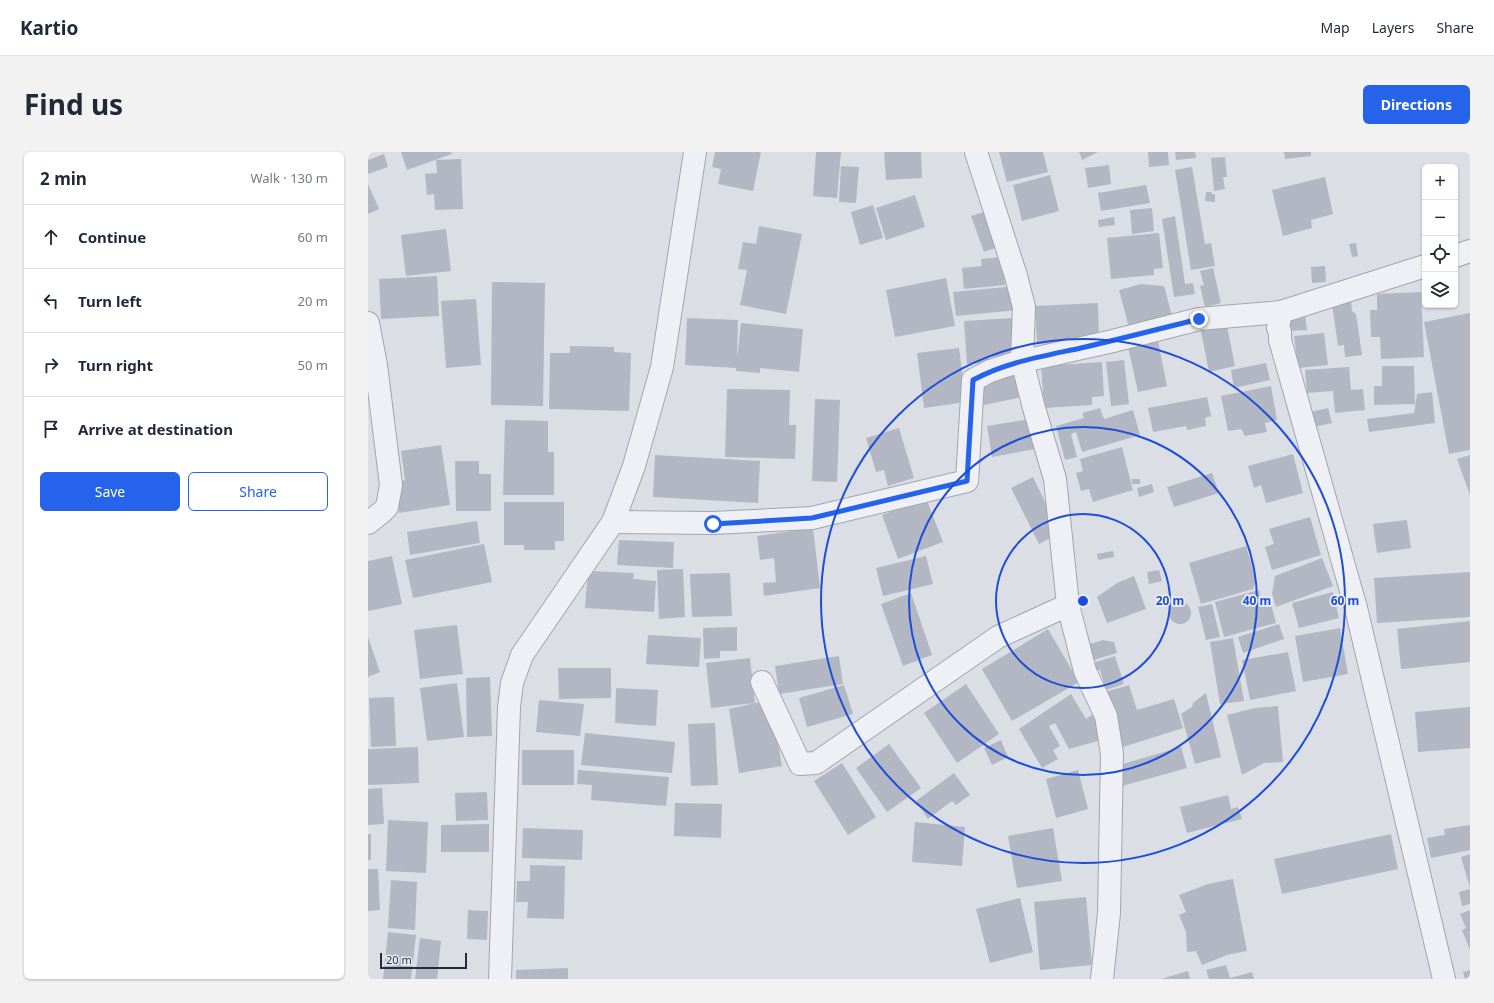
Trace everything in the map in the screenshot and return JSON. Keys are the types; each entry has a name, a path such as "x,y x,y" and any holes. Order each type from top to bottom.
{"street":[{"path":"500,979 509,707 512,683 522,654 613,522 634,466 662,367 695,152"},
{"path":"976,152 1016,276 1024,307 1022,361 1055,479 1068,606 1085,672 1106,716 1112,754 1109,913 1102,979"},
{"path":"1458,255 1470,251"},
{"path":"613,522 713,524 812,518 967,481 973,380 990,371 1022,361 1113,341 1199,319 1281,312 1422,267"},
{"path":"1281,312 1278,328 1280,332 1280,340 1356,608 1444,979"},
{"path":"368,323 376,365 391,485 386,506 382,512 368,523"},
{"path":"762,682 800,764 816,763 998,637 1068,606"}],"building":[{"path":"401,152 451,152 452,154 407,170"},
{"path":"715,152 761,152 753,191 718,184 721,169 712,167"},
{"path":"816,152 841,152 837,198 813,196"},
{"path":"884,152 921,152 922,178 886,180"},
{"path":"999,152 1043,152 1048,172 1007,182"},
{"path":"1079,152 1098,152 1082,160"},
{"path":"1148,152 1168,152 1169,165 1149,167"},
{"path":"1175,152 1195,152 1196,158 1176,160"},
{"path":"1284,152 1311,152 1311,156 1285,159"},
{"path":"384,154 388,167 368,174 368,160"},
{"path":"1225,157 1227,177 1223,177 1225,189 1214,191 1211,158"},
{"path":"461,159 463,209 435,210 434,194 427,195 425,174 437,173 436,160"},
{"path":"1109,165 1111,184 1088,188 1085,168"},
{"path":"841,166 859,167 856,203 839,202"},
{"path":"1192,167 1205,244 1211,243 1215,266 1191,270 1175,170"},
{"path":"1050,175 1059,211 1022,221 1013,185"},
{"path":"1325,177 1333,214 1311,220 1312,228 1283,236 1272,190"},
{"path":"368,184 379,209 368,214"},
{"path":"1146,185 1150,203 1101,211 1098,193"},
{"path":"1206,192 1212,192 1212,194 1215,194 1215,202 1205,201"},
{"path":"915,195 925,227 886,240 876,208"},
{"path":"873,205 883,238 860,245 851,212"},
{"path":"1152,208 1154,231 1132,234 1130,210"},
{"path":"987,211 1000,246 984,252 971,216"},
{"path":"1175,216 1185,284 1193,283 1195,294 1174,297 1162,219"},
{"path":"1114,217 1115,225 1099,227 1098,220"},
{"path":"759,226 802,234 786,314 740,305 747,270 738,269 743,242 756,244"},
{"path":"446,229 451,271 406,276 401,235"},
{"path":"1159,233 1163,268 1154,269 1154,275 1111,279 1107,238"},
{"path":"1356,243 1358,256 1352,257 1349,244"},
{"path":"1002,257 1005,285 964,289 962,268 982,266 981,259"},
{"path":"1325,266 1326,282 1312,283 1311,267"},
{"path":"1213,268 1221,303 1205,307 1200,286 1204,285 1200,271"},
{"path":"437,276 439,316 381,319 379,279"},
{"path":"946,278 955,326 895,337 886,290"},
{"path":"492,282 545,283 543,406 491,405"},
{"path":"1141,284 1164,286 1172,316 1129,328 1119,290"},
{"path":"1016,286 1018,310 956,316 953,292"},
{"path":"1421,292 1424,357 1381,359 1380,337 1371,337 1370,310 1377,310 1377,294"},
{"path":"476,299 481,365 446,368 441,301"},
{"path":"1351,301 1352,311 1356,314 1362,355 1345,357 1344,345 1338,346 1332,304"},
{"path":"1098,303 1099,341 1037,344 1035,306"},
{"path":"1470,313 1470,450 1449,454 1424,322"},
{"path":"1305,315 1307,330 1290,331 1289,317"},
{"path":"687,318 738,320 737,359 741,323 803,329 799,372 760,368 760,373 736,371 736,368 685,365"},
{"path":"1014,318 1017,355 989,357 990,363 967,364 964,321"},
{"path":"1226,321 1235,366 1209,372 1200,326"},
{"path":"1324,333 1328,365 1298,368 1294,336"},
{"path":"1157,336 1167,386 1138,392 1127,342"},
{"path":"570,346 614,347 614,352 631,353 629,411 549,409 550,353 570,353"},
{"path":"959,348 966,402 924,408 917,353"},
{"path":"1124,360 1129,404 1111,406 1106,362"},
{"path":"1102,362 1104,396 1092,397 1092,405 1044,408 1041,366"},
{"path":"1266,363 1270,380 1234,388 1231,370"},
{"path":"1382,366 1414,366 1415,404 1374,405 1374,386 1382,386"},
{"path":"1349,367 1351,390 1363,389 1365,410 1335,413 1333,391 1307,393 1305,370"},
{"path":"1022,373 1027,396 984,405 979,382"},
{"path":"1271,386 1277,420 1265,423 1267,432 1245,436 1241,429 1228,431 1221,396"},
{"path":"727,389 790,390 789,425 796,425 795,459 725,457"},
{"path":"1432,392 1435,423 1369,432 1367,419 1414,413 1417,394"},
{"path":"1207,397 1211,416 1205,418 1206,426 1187,430 1186,426 1153,432 1148,408"},
{"path":"815,399 840,400 837,482 812,481"},
{"path":"1100,408 1104,419 1133,410 1140,435 1082,452 1076,432 1071,434 1077,457 1065,460 1056,426 1084,418 1082,413"},
{"path":"1328,408 1332,423 1314,427 1311,412"},
{"path":"1030,419 1035,449 992,457 987,426"},
{"path":"505,420 548,421 548,452 554,452 554,495 503,495"},
{"path":"899,428 914,478 888,486 884,470 876,472 866,438"},
{"path":"441,445 450,505 399,513 394,482 405,480 401,451"},
{"path":"1122,447 1133,490 1093,502 1089,489 1081,491 1076,473 1083,471 1080,459"},
{"path":"1293,454 1303,493 1266,503 1261,485 1254,488 1248,466"},
{"path":"655,455 760,461 758,503 653,497"},
{"path":"1470,455 1470,495 1457,459"},
{"path":"455,461 479,461 479,474 491,474 491,511 456,511"},
{"path":"1212,473 1219,493 1174,507 1167,487"},
{"path":"1033,477 1060,533 1039,544 1011,488"},
{"path":"1132,479 1140,479 1140,484 1132,484"},
{"path":"1152,484 1154,492 1139,497 1137,488"},
{"path":"926,498 943,542 898,559 882,515"},
{"path":"504,502 564,502 564,541 555,541 555,550 524,550 524,545 504,545"},
{"path":"1310,517 1321,555 1272,570 1265,547 1274,544 1269,529"},
{"path":"1407,520 1411,548 1377,553 1373,524"},
{"path":"477,521 480,543 410,555 407,532"},
{"path":"813,528 820,588 764,596 763,583 776,582 774,558 760,560 757,536"},
{"path":"619,540 674,542 673,568 617,565"},
{"path":"484,544 492,582 413,598 405,560"},
{"path":"1246,546 1256,579 1253,589 1201,604 1189,563"},
{"path":"1113,551 1114,557 1098,560 1097,554"},
{"path":"392,556 402,604 368,611 368,561"},
{"path":"926,556 933,584 883,596 876,568"},
{"path":"1322,558 1333,586 1276,607 1272,594 1275,576"},
{"path":"683,569 685,617 659,619 657,570"},
{"path":"1159,570 1162,581 1149,584 1147,572"},
{"path":"588,571 634,573 633,579 656,581 654,612 585,608"},
{"path":"1470,572 1470,617 1377,623 1374,578"},
{"path":"730,573 732,616 692,617 690,574"},
{"path":"1134,576 1146,609 1107,623 1097,597 1117,583"},
{"path":"1259,590 1261,602 1270,600 1276,623 1224,637 1215,602"},
{"path":"1333,592 1339,618 1299,628 1292,603"},
{"path":"911,593 932,655 903,666 881,604"},
{"path":"1180,602 1184,603 1190,609 1190,617 1184,623 1180,624 1176,623 1170,617 1169,613 1170,609 1176,603"},
{"path":"1212,604 1220,637 1206,640 1198,607"},
{"path":"1470,621 1470,662 1401,669 1397,629"},
{"path":"1279,624 1284,639 1243,653 1238,637"},
{"path":"457,625 463,674 420,679 414,630"},
{"path":"737,627 737,651 720,651 720,658 704,659 703,628"},
{"path":"1340,628 1348,674 1303,682 1295,636"},
{"path":"1048,629 1079,682 1012,721 982,669"},
{"path":"648,635 701,638 699,667 646,664"},
{"path":"368,637 380,672 368,677"},
{"path":"1233,638 1244,701 1220,704 1210,642"},
{"path":"1103,640 1114,642 1117,653 1087,662 1083,646"},
{"path":"1288,652 1296,691 1250,700 1242,660"},
{"path":"839,656 843,684 779,694 775,666"},
{"path":"1115,656 1124,684 1106,690 1100,670 1095,671 1093,663"},
{"path":"750,658 755,703 711,708 706,663"},
{"path":"558,668 611,668 611,698 559,699"},
{"path":"490,677 492,736 467,737 466,678"},
{"path":"457,683 464,737 427,741 420,688"},
{"path":"966,684 999,734 957,763 924,713"},
{"path":"844,685 853,714 807,727 799,698"},
{"path":"1129,685 1137,710 1174,699 1183,728 1120,748 1102,693"},
{"path":"616,688 658,690 656,726 615,723"},
{"path":"1206,693 1221,757 1195,764 1181,714 1192,707 1193,703"},
{"path":"1071,694 1086,719 1098,711 1105,739 1069,749 1055,723 1049,726 1060,746 1053,750 1058,759 1042,768 1019,729"},
{"path":"394,697 396,746 371,747 369,698"},
{"path":"539,700 584,704 580,736 536,732"},
{"path":"755,703 771,703 782,766 739,773 729,709"},
{"path":"1278,706 1283,762 1264,763 1242,775 1227,715 1255,708"},
{"path":"1470,707 1470,748 1418,752 1415,712"},
{"path":"715,723 718,785 691,786 688,724"},
{"path":"585,733 675,742 672,773 581,765"},
{"path":"1001,740 1008,757 992,765 984,748"},
{"path":"889,744 921,788 887,812 856,768"},
{"path":"418,747 419,783 368,785 368,749"},
{"path":"1181,747 1187,768 1122,786 1116,766"},
{"path":"522,750 574,750 574,785 522,785"},
{"path":"842,763 876,817 848,835 814,781"},
{"path":"578,770 669,777 666,806 591,800 592,785 577,784"},
{"path":"1078,770 1088,809 1056,818 1046,779"},
{"path":"954,773 970,795 956,805 952,801 928,819 916,801"},
{"path":"382,788 384,824 368,825 368,789"},
{"path":"487,792 488,820 456,821 455,793"},
{"path":"1228,795 1231,809 1238,807 1242,819 1187,833 1180,807"},
{"path":"675,803 722,804 721,838 674,836"},
{"path":"388,820 428,822 426,873 386,871"},
{"path":"915,822 965,827 962,866 912,862"},
{"path":"489,824 489,852 441,852 441,825"},
{"path":"1470,825 1470,850 1431,858 1427,838 1445,835 1444,829"},
{"path":"523,828 583,830 582,860 522,858"},
{"path":"1053,828 1062,881 1017,888 1008,836"},
{"path":"368,834 371,834 371,860 368,860"},
{"path":"1391,834 1398,869 1282,894 1274,859"},
{"path":"1470,854 1470,888 1461,857"},
{"path":"530,865 565,866 564,919 527,918 528,902 516,902 517,881 530,881"},
{"path":"368,869 378,869 380,910 368,911"},
{"path":"1233,879 1247,951 1227,955 1202,965 1196,951 1187,952 1186,932 1179,915 1186,912 1179,895 1208,884"},
{"path":"391,880 417,882 415,930 388,928"},
{"path":"1470,889 1470,904 1462,906 1459,892"},
{"path":"1086,897 1092,965 1040,970 1034,902"},
{"path":"1020,898 1033,952 990,963 976,909"},
{"path":"468,910 488,911 487,940 467,939"},
{"path":"1470,910 1470,950 1462,930 1466,928 1460,914"},
{"path":"388,932 416,935 411,979 383,979"},
{"path":"420,938 441,941 437,979 415,979"},
{"path":"1226,965 1230,978 1252,972 1254,979 1209,979 1206,970"},
{"path":"568,968 568,979 516,979 516,970"},
{"path":"1470,970 1470,979 1465,979 1463,972"},
{"path":"1188,971 1190,979 1161,979"}],"route":[{"path":"713,524 812,518 967,481 973,380 990,371 1015,363 1113,341 1199,319"}]}
